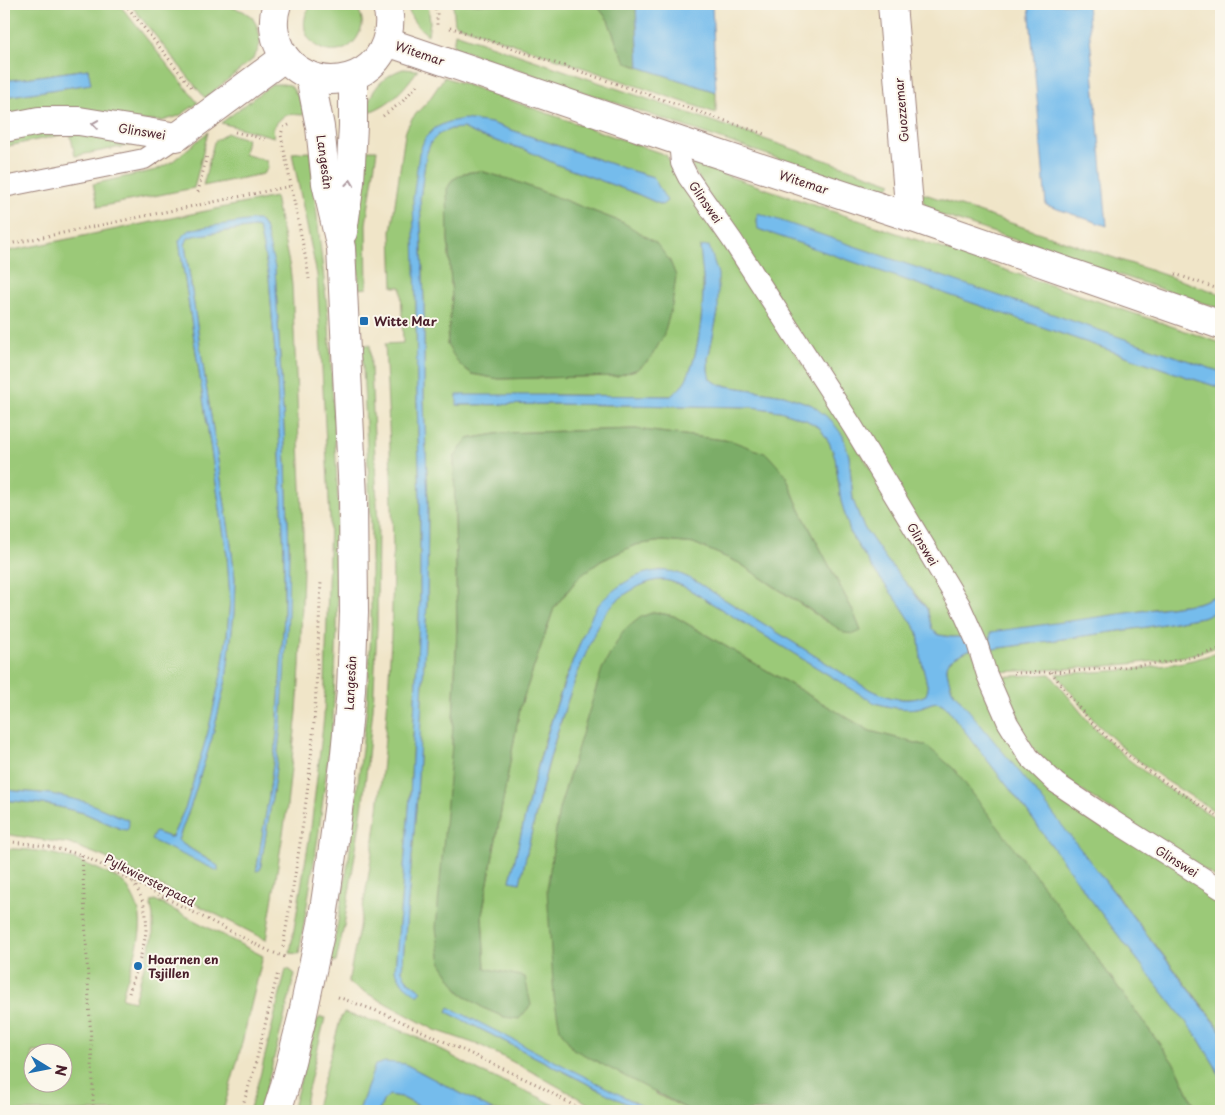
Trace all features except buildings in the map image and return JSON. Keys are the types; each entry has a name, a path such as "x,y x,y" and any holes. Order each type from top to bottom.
{"street":[{"path":"274,5 275,33 285,57 296,68 310,76 331,81 353,77 368,69 379,57 387,42 390,24 386,4"},
{"name":"Guozzemar","path":"892,4 910,217"},
{"name":"Witemar","path":"387,42 910,217 1221,325"},
{"name":"Glinswei","path":"4,128 39,121 79,121 177,137 285,57"},
{"name":"Langesân","path":"277,1111 300,1027 322,924 344,764 351,690 354,612 353,497 341,248 326,182 320,127 310,76"},
{"name":"Langesân","path":"341,248 350,182 353,77"}],"lane":[{"path":"4,187 144,159 177,137"},
{"name":"Glinswei","path":"679,141 681,163 688,177 732,240 853,427 960,605 1008,723 1029,758 1056,783 1221,889"}],"path":[{"path":"125,4 196,93"},
{"path":"231,131 269,140"},
{"path":"198,192 209,146"},
{"path":"284,149 310,283"},
{"path":"4,245 292,186"},
{"name":"Pylkwiersterpaad","path":"4,841 46,846 82,855 282,956 312,748 321,578"},
{"path":"987,675 1127,667 1168,662 1206,654 1221,648"},
{"path":"1051,672 1095,725 1130,757 1164,782 1221,818"},
{"path":"82,855 93,1111"},
{"path":"129,993 143,944 146,919 140,895 133,881"},
{"path":"241,1111 254,1070 279,966"},
{"path":"308,988 337,996 385,1014 538,1086 583,1111"}],"green space":[{"path":"4,4 119,4 198,103 179,116 162,121 4,120 4,97 90,84 88,69 4,81"},
{"path":"130,4 223,4 243,11 252,17 260,36 260,44 252,60 205,98"},
{"path":"312,4 354,4 359,10 362,25 353,43 344,49 333,51 323,50 314,45 308,37 305,26 306,14"},
{"path":"407,4 428,4 430,22 428,35 414,22"},
{"path":"453,4 596,4 608,20 618,47 627,63 716,92 716,113 455,24"},
{"path":"596,4 636,4 639,67 627,63 618,47 608,20"},
{"path":"455,33 892,183 885,188 874,190 861,187 453,47"},
{"path":"403,69 418,70 390,101 366,113 373,92 383,80"},
{"path":"444,77 666,155 678,176 847,430 954,607 966,637 939,635 932,629 927,608 886,559 863,526 853,500 849,456 812,405 784,395 720,385 710,379 708,359 718,312 700,247 703,289 696,351 686,379 680,389 671,396 553,395 457,405 554,404 752,407 780,411 806,420 820,428 829,442 835,457 841,501 851,535 918,632 921,658 928,689 926,695 912,699 895,698 880,694 863,686 695,581 678,573 660,570 599,604 586,629 564,682 544,742 510,881 520,883 540,798 563,714 599,622 606,611 623,595 639,586 661,580 672,582 690,590 873,702 889,707 911,709 935,702 941,703 946,707 1026,810 1097,908 1197,1036 1219,1075 1221,1075 1221,1111 1195,1111 1177,1068 1072,924 927,746 870,731 674,616 654,612 656,1094 691,1111 652,1111 449,1008 447,1012 641,1111 601,1111 482,1046 435,1030 348,983 373,846 381,778 389,676 393,542 385,344 403,343 401,287 393,287 391,232 405,134 411,120 428,101","holes":["448,122 491,123 653,177 662,205 635,193 558,165 526,150 480,136 463,128 451,129 439,134 431,142 426,155 420,199 428,501 427,601 417,797 402,971 407,980 422,991 402,983 395,970 410,797 420,600 416,303 419,153","480,171 512,180 624,223 638,369 617,376 499,379 472,374 447,345 452,298 448,239 452,180 464,173","635,429 732,441 785,474 799,508 853,611 861,631 827,622 739,563 696,544 663,541 635,545 601,561 579,577 554,608 520,708 482,915 485,968 504,1017 483,1008 460,992 452,744 457,629 454,458 467,439 502,433"]},
{"path":"272,84 290,85 298,96 305,112 303,115 283,117 273,128 274,137 221,123"},
{"path":"39,128 70,133 4,147 4,135"},
{"path":"208,132 194,188 98,207 93,184 156,170 173,161"},
{"path":"70,133 137,144 75,156"},
{"path":"227,133 247,139 244,154 267,161 268,168 263,174 203,186 214,142"},
{"path":"361,150 377,150 366,224 367,288 359,289 357,224"},
{"path":"310,152 329,325 339,521 333,718 319,831 299,954 290,953 311,828 324,717 330,520 317,275 292,153"},
{"path":"693,164 1221,343 1221,372 758,214 759,229 1221,388 1221,594 1198,603 1146,610 990,639 993,649 1147,627 1202,617 1221,610 1221,645 1184,656 1147,662 994,672 691,165"},
{"path":"480,171 512,180 624,223 656,243 670,261 676,276 672,306 663,337 650,359 638,369 617,376 499,379 472,374 459,364 447,345 452,298 447,189 452,180 464,173"},
{"path":"922,193 1221,294 1221,309 938,214 926,206"},
{"path":"275,197 292,285 303,531 303,570 297,712 286,815 266,940 104,857 70,844 4,834 4,800 51,805 84,813 121,829 51,794 4,790 4,252","holes":["261,222 275,268 289,550 281,725 273,792 260,870 257,867 277,734 284,615 284,556 277,379 269,277 260,233 258,228 254,227 193,236 188,238 185,245 230,537 235,578 234,613 226,680 212,738 178,840 212,862 155,832 172,837 186,806 208,732 221,675 230,599 227,555 179,241 192,229"]},
{"path":"363,345 370,345 378,525 377,628 373,709 363,803 344,926 336,962 331,961 349,857 367,708 371,628 371,525"},
{"path":"635,429 732,441 767,454 785,474 799,508 853,611 861,631 854,634 845,633 739,563 696,544 663,541 635,545 601,561 579,577 554,608 520,708 482,915 485,968 525,977 531,1005 519,1019 504,1017 483,1008 460,992 441,963 436,928 452,744 457,629 454,458 467,439 502,433"},
{"path":"654,612 674,616 870,731 927,746 954,769 1072,924 1177,1068 1195,1111 691,1111 573,1049 560,1029 554,997 547,890 559,809 602,669 623,631 641,617"},
{"path":"971,649 1024,762 1221,897 1221,1032 1115,893 952,690 947,673 948,663"},
{"path":"1221,651 1221,815 1165,780 1131,755 1096,723 1056,674 1161,666"},
{"path":"1050,674 1093,727 1128,759 1162,785 1221,821 1221,881 1062,778 1036,752 1016,722 995,677"},
{"path":"4,849 45,852 72,859 117,878 126,885 138,908 140,927 137,947 122,998 134,1001 153,936 151,906 152,901 155,900 263,956 238,1059 223,1111 4,1111"},
{"path":"286,969 295,974 267,1085 259,1111 249,1111 260,1076"},
{"path":"344,1013 400,1030 427,1042 479,1071 539,1097 565,1111 494,1111 405,1064 375,1066 359,1111 315,1111 341,1017"},
{"path":"321,1017 325,1018 303,1111 292,1111 317,1020"},
{"path":"389,1095 401,1097 429,1111 379,1111 383,1101"}],"water":[{"path":"636,4 712,4 716,92 639,67"},
{"path":"1029,4 1087,4 1107,226 1046,205"},
{"path":"88,69 91,84 4,97 4,81"},
{"path":"464,119 491,123 653,177 667,201 662,205 635,193 558,165 526,150 480,136 463,128 451,129 439,134 431,142 426,155 420,199 428,501 427,601 417,797 402,971 407,980 422,991 418,996 402,983 395,970 410,797 420,600 420,501 413,199 419,153 425,138 435,128 448,122"},
{"path":"758,213 1221,372 1221,388 758,229"},
{"path":"258,220 265,227 275,268 289,550 288,615 281,725 273,792 260,870 256,871 277,734 284,615 284,556 277,379 269,277 258,228 193,236 188,238 185,245 235,578 234,613 226,680 212,738 178,840 218,866 218,871 151,840 155,832 172,837 186,806 208,732 221,675 230,599 227,555 179,241 184,234 192,229"},
{"path":"709,246 718,274 718,312 708,359 710,379 720,385 784,395 812,405 831,420 843,436 849,456 853,500 863,526 886,559 927,609 932,629 939,635 966,637 971,649 948,663 947,673 952,690 1040,797 1216,1024 1221,1032 1221,1075 1219,1075 1197,1036 1097,908 1026,810 945,706 935,702 906,709 889,707 873,702 690,590 665,580 647,583 631,591 616,601 599,623 572,687 554,742 520,883 510,881 547,736 584,633 600,603 625,582 635,577 645,573 666,571 677,573 695,581 863,686 883,695 911,699 926,695 928,689 921,658 918,632 851,535 841,501 835,457 829,442 820,428 806,420 780,411 752,407 554,404 457,405 457,395 671,396 680,388 686,378 696,351 703,289 700,247"},
{"path":"1221,594 1221,610 1202,617 1147,627 993,649 990,639 991,632 1198,603"},
{"path":"4,790 51,794 86,802 128,820 128,829 121,829 84,813 51,805 4,800"},
{"path":"449,1007 652,1111 641,1111 447,1012"},
{"path":"385,1062 405,1064 494,1111 429,1111 401,1097 389,1095 383,1101 379,1111 359,1111 375,1065"}],"place":[{"name":"Witte Mar","path":"364,321"},
{"name":"Hoarnen en Tsjillen","path":"138,966"}]}
